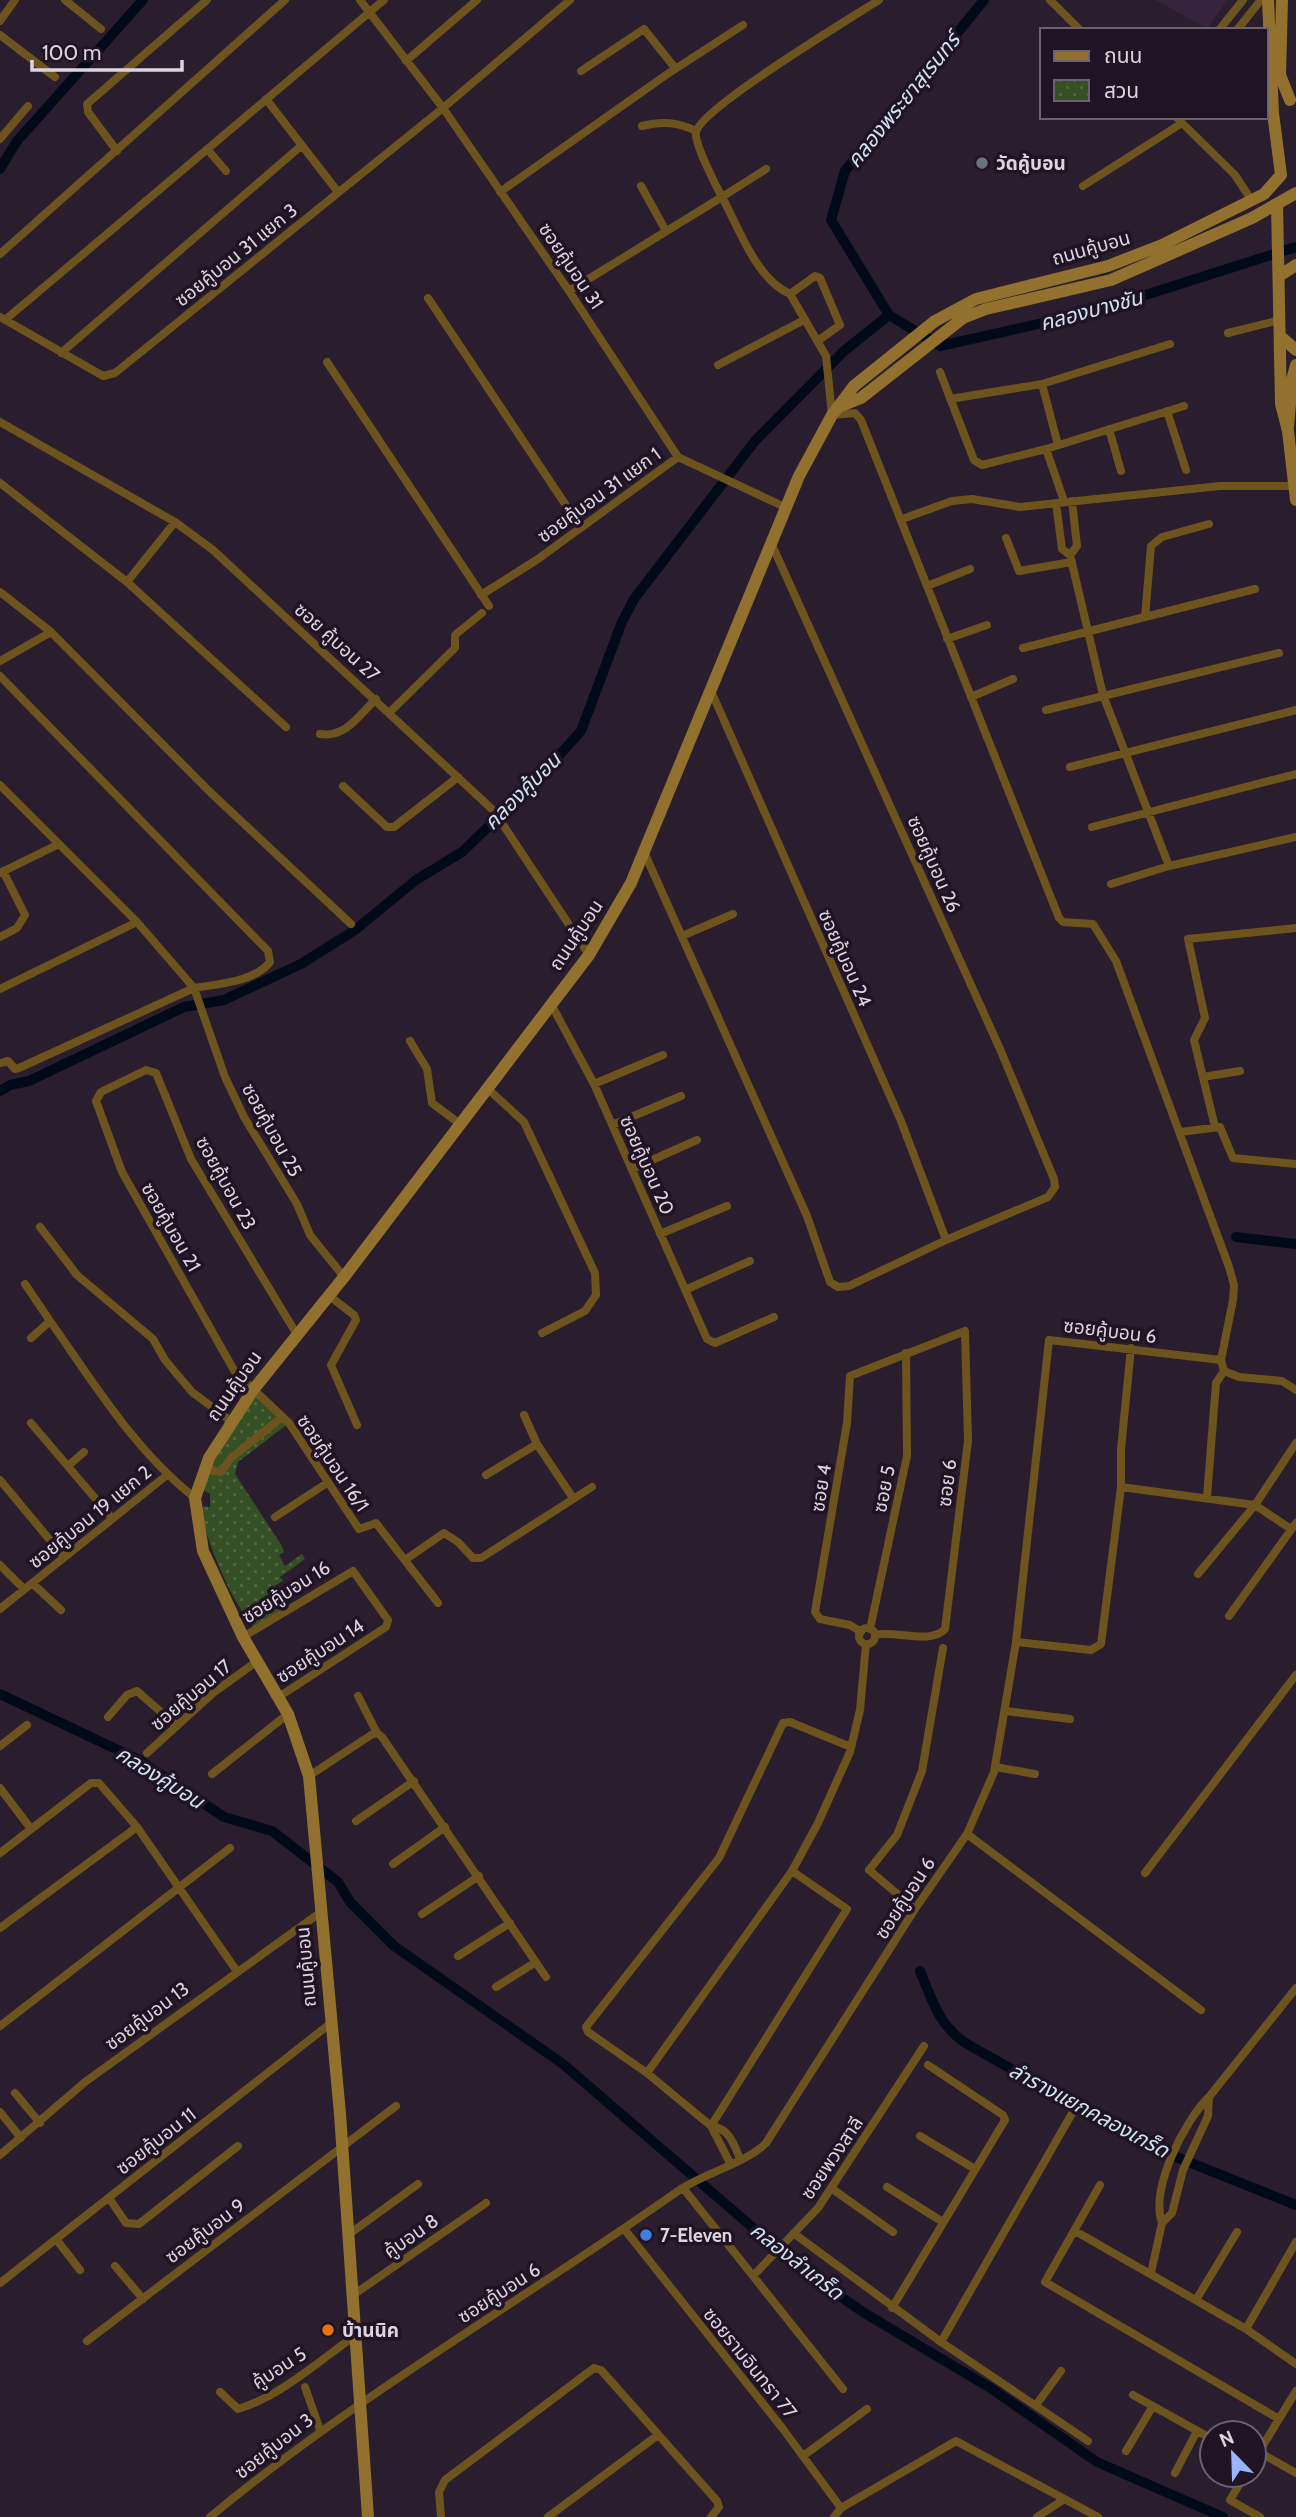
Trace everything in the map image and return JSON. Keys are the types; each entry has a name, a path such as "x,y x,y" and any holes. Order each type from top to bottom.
{"main road":[{"path":"1273,113 1293,99 1280,75 1282,0 1268,0 1273,113 1281,175 1295,193"},
{"name":"ถนนคู้บอน","path":"368,2517 354,2295 309,1776 288,1714 256,1662 203,1551 195,1498 205,1469 253,1390 296,1333 344,1277 488,1089 589,955 615,914 644,852 799,477 836,411 854,386 902,356 976,299 1131,258 1252,201 1273,187 1281,175"},
{"name":"ถนนคู้บอน","path":"941,325 986,309 1111,280 1278,211 1295,193"},
{"path":"1278,211 1281,404 1288,430 1296,500"},
{"path":"1279,276 1296,265"},
{"path":"1281,337 1296,350"},
{"path":"1288,430 1292,380 1296,365"}],"street":[{"path":"0,21 15,0"},
{"path":"65,0 101,29"},
{"path":"117,151 88,112 87,104 207,0"},
{"path":"0,254 285,0"},
{"name":"ซอยคู้บอน 31","path":"360,0 443,108 569,291 678,457"},
{"path":"3,318 384,0"},
{"path":"406,61 477,0"},
{"name":"ซอยคู้บอน 31 แยก 3","path":"3,318 103,376 115,373 443,108 570,0"},
{"path":"879,0 737,93 699,125 696,139 722,197 766,275 777,288 790,294 804,320 820,340 826,356 830,394 836,411 856,413 861,420 1059,918 1063,922 1093,924 1116,961 1211,1215 1234,1286 1221,1360 1224,1371 1228,1375 1282,1381 1296,1390"},
{"path":"1051,0 1078,28"},
{"path":"1221,28 1243,0"},
{"path":"1239,28 1261,0"},
{"path":"500,192 675,68 743,24"},
{"path":"581,71 644,29 675,68"},
{"path":"0,35 55,77"},
{"path":"267,99 338,192"},
{"path":"0,139 28,106"},
{"path":"1083,187 1179,120 1235,175 1252,201"},
{"path":"642,126 681,123 696,131"},
{"path":"61,353 301,146"},
{"path":"207,149 226,171"},
{"path":"569,291 766,169"},
{"path":"641,186 666,231"},
{"path":"790,294 815,276 820,278 840,325 820,340"},
{"path":"428,298 581,528"},
{"path":"718,365 804,320"},
{"path":"1228,333 1280,320"},
{"path":"950,399 1042,383 1170,344"},
{"path":"327,362 489,606"},
{"path":"940,372 974,460 982,465 1046,449 1184,406"},
{"path":"1042,383 1058,445"},
{"path":"1167,411 1186,470"},
{"name":"ซอย คู้บอน 27","path":"0,422 175,522 213,550 494,811 589,955"},
{"path":"1110,429 1121,471"},
{"path":"1006,538 1019,571 1071,558 1077,546 1046,449"},
{"path":"678,457 787,508"},
{"name":"ซอยคู้บอน 31 แยก 1","path":"481,595 538,559 678,457"},
{"path":"0,482 127,582 286,727"},
{"path":"901,519 952,501 972,499 1020,507 1220,486 1294,486"},
{"path":"1064,502 1062,549 1071,558 1086,632 1103,695 1128,753 1170,866"},
{"path":"127,582 175,522"},
{"path":"1145,617 1151,546 1162,537 1209,524"},
{"name":"ซอยคู้บอน 26","path":"772,545 1000,1049 1054,1179 1055,1188 1048,1198 946,1240"},
{"path":"927,586 970,569"},
{"path":"1023,648 1255,589"},
{"path":"0,592 51,632 210,792 351,924"},
{"path":"390,712 455,648 455,635 482,613"},
{"path":"947,639 987,625"},
{"path":"0,661 51,632"},
{"path":"1046,710 1279,653"},
{"path":"0,676 268,951 270,962 263,969 236,980 194,988 19,1068 15,1069 8,1061 0,1063"},
{"path":"971,697 1013,679"},
{"name":"ซอยคู้บอน 24","path":"711,691 901,1121 946,1240"},
{"path":"320,734 338,734 348,729 376,699"},
{"path":"1070,767 1296,710"},
{"path":"1093,827 1296,774"},
{"path":"343,786 387,827 394,827 458,777"},
{"path":"0,785 137,922 194,988"},
{"path":"1111,884 1170,866 1296,837"},
{"path":"0,937 17,928 25,915 1,872 59,844"},
{"path":"644,852 807,1216 830,1282 838,1287 849,1286 946,1240"},
{"path":"682,936 733,914"},
{"path":"0,989 137,922"},
{"path":"1215,1127 1194,1040 1205,1018 1188,939 1296,928"},
{"name":"ซอยคู้บอน 25","path":"194,988 205,1025 244,1117 297,1204 310,1235 344,1277"},
{"name":"ซอยคู้บอน 20","path":"551,1004 594,1084 709,1342 774,1317"},
{"path":"410,1041 427,1069 432,1103 460,1124"},
{"path":"594,1084 663,1055"},
{"name":"ซอยคู้บอน 23","path":"124,1081 146,1070 156,1073 191,1159 296,1333"},
{"path":"1203,1077 1240,1071"},
{"name":"ซอยคู้บอน 21","path":"124,1081 101,1092 96,1101 122,1172 235,1372 253,1390"},
{"path":"488,1089 524,1122 595,1273 596,1295 585,1311 542,1333"},
{"path":"612,1125 681,1096"},
{"path":"1180,1132 1220,1127 1233,1158 1296,1164"},
{"path":"632,1169 697,1140"},
{"path":"660,1234 727,1206"},
{"path":"40,1227 77,1275 153,1339 168,1365 192,1392 232,1422"},
{"path":"685,1290 750,1261"},
{"path":"25,1284 93,1386 167,1475 195,1498"},
{"path":"328,1295 355,1315 355,1320 331,1365 357,1425"},
{"path":"31,1338 50,1321"},
{"name":"ซอย 6","path":"869,1632 928,1636 939,1635 944,1629 968,1441 967,1334 963,1331 906,1353"},
{"name":"ซอยคู้บอน 6","path":"359,2402 625,2230 683,2188 766,2143 915,1909 967,1834 995,1767 1016,1642 1047,1343 1051,1339 1221,1360"},
{"path":"1016,1642 1098,1649 1121,1486 1121,1449 1131,1348"},
{"name":"ซอย 4","path":"869,1632 820,1619 815,1612 847,1423 847,1385 850,1376 906,1353"},
{"name":"ซอย 5","path":"869,1632 907,1455 906,1353"},
{"path":"1207,1497 1216,1383 1224,1371"},
{"name":"ซอยคู้บอน 16/1","path":"253,1390 282,1417 359,1530 376,1523 438,1603"},
{"path":"524,1415 537,1444 573,1498"},
{"path":"205,1469 221,1472 230,1458 282,1417"},
{"path":"32,1423 111,1517"},
{"path":"1198,1574 1255,1504 1296,1443"},
{"path":"486,1475 537,1444"},
{"path":"68,1466 84,1452"},
{"name":"ซอยคู้บอน 19 แยก 2","path":"0,1609 111,1517 167,1475"},
{"path":"0,1480 64,1557"},
{"path":"275,1517 327,1483"},
{"path":"1121,1486 1255,1504 1294,1526 1229,1616"},
{"path":"405,1560 444,1533 458,1542 473,1558 481,1558 592,1487"},
{"path":"0,1565 61,1610"},
{"name":"ซอยคู้บอน 16","path":"243,1637 348,1572 357,1573 373,1597"},
{"name":"ซอยคู้บอน 14","path":"277,1698 386,1627 388,1620 373,1597"},
{"path":"869,1632 873,1642 866,1644 861,1641 869,1632"},
{"path":"647,2073 792,1871 836,1787 851,1747 860,1710 866,1644"},
{"path":"915,1909 869,1870 897,1835 922,1770 943,1648"},
{"name":"ซอยคู้บอน 17","path":"147,1753 213,1693 256,1662"},
{"path":"1145,1872 1296,1675"},
{"path":"108,1717 127,1695 139,1691 177,1726"},
{"path":"358,1696 377,1733 414,1781 546,1977"},
{"path":"1006,1711 1070,1719"},
{"path":"212,1774 288,1714"},
{"path":"730,2163 711,2126 647,2073 588,2032 586,2027 719,1858 783,1723 790,1722 851,1747"},
{"path":"0,1746 27,1724"},
{"path":"309,1776 377,1733"},
{"path":"995,1767 1035,1774"},
{"path":"0,1853 95,1781 136,1827 236,1970"},
{"path":"356,1821 414,1781"},
{"path":"0,1788 31,1829"},
{"path":"0,1928 136,1827"},
{"path":"393,1864 445,1827"},
{"path":"967,1834 1201,2010"},
{"path":"0,2026 230,1848"},
{"path":"711,2126 847,1909 792,1871"},
{"path":"422,1914 479,1875"},
{"name":"ซอยคู้บอน 13","path":"0,2155 85,2082 236,1970 321,1912"},
{"path":"458,1956 510,1923"},
{"path":"496,1987 536,1962"},
{"path":"1151,2273 1162,2223 1158,2211 1168,2165 1195,2110 1209,2097 1296,1988"},
{"name":"ซอยคู้บอน 11","path":"0,2283 331,2023"},
{"name":"ซอยพวงสาลี","path":"753,2277 794,2236 831,2188 924,2046"},
{"path":"892,2308 1005,2118 928,2065"},
{"path":"15,2093 40,2123"},
{"path":"1162,2223 1172,2213 1183,2170 1208,2116 1209,2097"},
{"name":"ซอยคู้บอน 9","path":"87,2341 396,2106"},
{"path":"941,2342 1074,2110"},
{"path":"0,2112 21,2138"},
{"path":"711,2126 719,2127 728,2134 740,2159"},
{"path":"920,2136 975,2169"},
{"path":"109,2198 126,2223 139,2224 238,2146"},
{"path":"348,2235 418,2184"},
{"path":"1100,2185 1045,2282 1279,2419"},
{"path":"887,2187 943,2222"},
{"path":"683,2188 843,2389"},
{"path":"831,2188 893,2232"},
{"name":"คู้บอน 8","path":"354,2295 486,2203"},
{"name":"ซอยรามอินทรา 77","path":"625,2230 841,2508"},
{"path":"1075,2231 1246,2329 1293,2361 1296,2350"},
{"path":"1196,2300 1237,2231"},
{"path":"794,2236 892,2308 1088,2441"},
{"path":"56,2239 80,2270"},
{"path":"1246,2329 1296,2242"},
{"path":"115,2266 143,2298"},
{"name":"คู้บอน 5","path":"220,2392 230,2404 239,2409 263,2399 356,2335"},
{"path":"442,2517 439,2492 445,2480 587,2370 601,2370 717,2501 719,2507 710,2517"},
{"path":"1036,2405 1061,2371"},
{"path":"305,2387 320,2430"},
{"path":"1268,2437 1296,2391"},
{"path":"1133,2395 1197,2431 1175,2473"},
{"name":"ซอยคู้บอน 3","path":"211,2517 359,2402"},
{"path":"1287,2405 1296,2410"},
{"path":"1126,2451 1153,2406"},
{"path":"803,2456 867,2409"},
{"path":"548,2517 658,2435"},
{"path":"834,2517 841,2508 956,2441 1098,2517"},
{"path":"1268,2461 1296,2473"},
{"path":"1237,2489 1230,2500 1260,2517"},
{"path":"1037,2517 1063,2500"}],"shaded area":[{"path":"1156,0 1227,0 1205,28"}],"green space":[{"path":"254,1393 289,1423 238,1462 235,1474 282,1546 284,1552 279,1555 285,1566 302,1554 305,1559 280,1577 283,1581 274,1586 284,1607 254,1628 220,1570 199,1506 210,1507 210,1494 202,1489 205,1478"}],"waterway":[{"path":"0,169 17,141 143,0"},
{"name":"คลองบางชัน","path":"984,0 845,171 831,220 889,315 940,346 1092,312 1296,247"},
{"name":"คลองคู้บอน","path":"0,1091 10,1085 29,1081 184,1007 224,1000 301,964 355,930 416,880 462,852 535,782 581,731 622,622 634,599 755,441 844,351 889,315"},
{"path":"1236,1237 1296,1244"},
{"name":"คลองลำเกร็ด","path":"0,1694 139,1760 224,1817 272,1831 338,1882 350,1902 394,1946 563,2064 802,2270 866,2314 992,2389 1097,2462 1223,2517"},
{"name":"ลำรางแยกคลองเกร็ด","path":"920,1971 943,2021 967,2044 1146,2145 1296,2205"}],"place":[{"name":"วัดคู้บอน","path":"982,163"},
{"name":"7-Eleven","path":"646,2235"},
{"name":"บ้านนิค","path":"328,2330"}],"water label":[{"name":"คลองพระยาสุเรนทร์","path":"903,100"}]}
